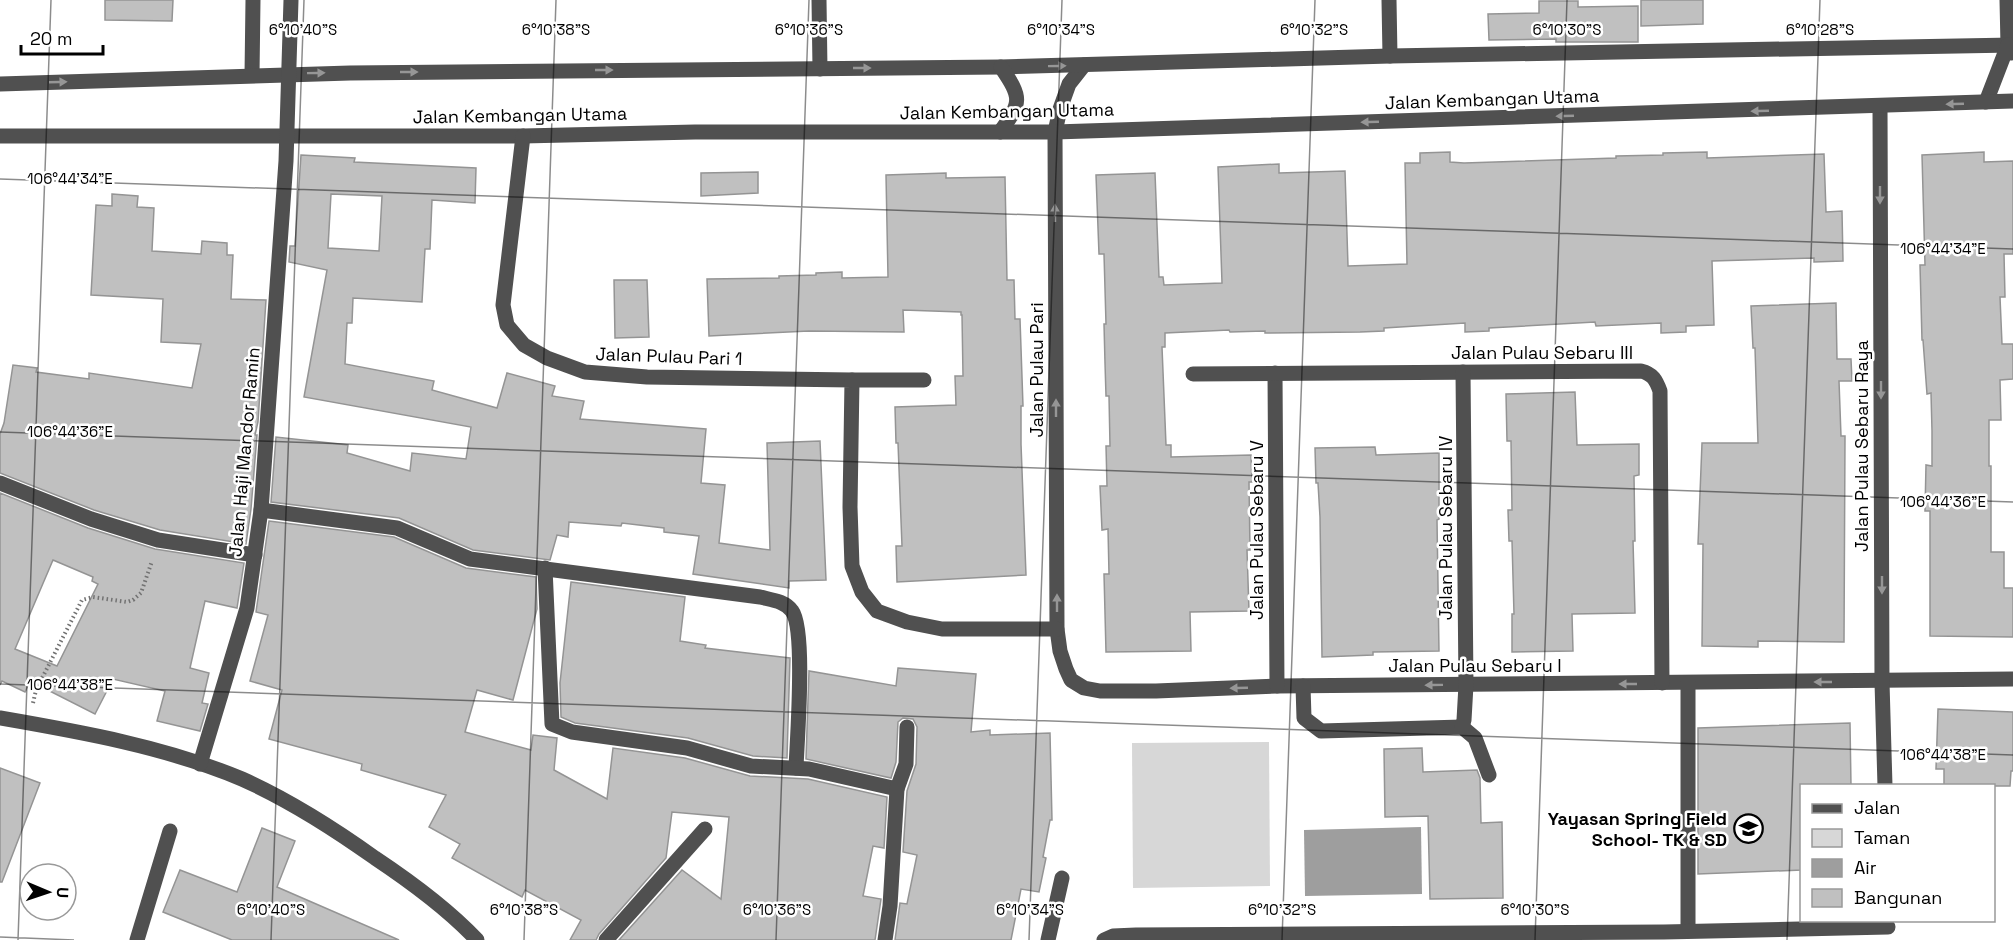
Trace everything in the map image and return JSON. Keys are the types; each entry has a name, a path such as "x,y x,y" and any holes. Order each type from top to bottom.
{"street":[{"path":"252,75 254,0"},
{"name":"Jalan Haji Mandor Ramin","path":"200,764 247,608 261,510 288,136 291,0"},
{"path":"819,0 820,69"},
{"path":"1389,0 1390,56"},
{"path":"1986,102 2011,49 2007,0"},
{"path":"0,84 289,74 1001,67 1390,56 2011,49"},
{"name":"Jalan Pulau Pari","path":"1071,680 1049,629 1055,132 1069,84 1084,65"},
{"path":"1000,132 1015,112 1017,100 1015,88 1001,67"},
{"name":"Jalan Kembangan Utama","path":"0,136 523,136 695,132 1055,132 2013,101"},
{"name":"Jalan Pulau Sebaru Raya","path":"1880,107 1882,681 1885,784"},
{"name":"Jalan Pulau Pari 1","path":"523,136 503,305 507,325 524,345 547,358 585,372 647,377 924,380"},
{"name":"Jalan Pulau Sebaru III","path":"1193,374 1641,371 1655,378 1660,391 1662,683"},
{"name":"Jalan Pulau Sebaru IV","path":"1462,727 1466,685 1463,372"},
{"name":"Jalan Pulau Sebaru V","path":"1275,374 1277,686"},
{"path":"852,380 850,507 852,566 862,592 877,611 907,622 942,629 1049,629"},
{"path":"0,483 91,519 158,540 255,555"},
{"path":"261,510 397,528 470,559 760,597 783,603 792,611 796,619 800,656 796,768"},
{"path":"545,568 552,724 572,732 687,748 751,766 809,769 897,789"},
{"name":"Jalan Pulau Sebaru I","path":"1071,680 1084,688 1100,691 1156,691 1277,686 2013,679"},
{"path":"1688,683 1688,931"},
{"path":"1303,686 1304,718 1321,731 1462,727 1475,738 1489,775"},
{"path":"0,718 140,746 200,764 251,784 326,824 416,886 477,940"},
{"path":"885,940 890,906 897,789 906,764 907,727"},
{"path":"606,940 705,829"},
{"path":"137,940 170,831"},
{"path":"1048,940 1062,878"},
{"path":"1104,940 1113,936 1136,934 1287,937 1664,936 1688,931 1888,929"}],"path":[{"path":"28,723 36,690 82,600 93,597 127,602 133,600 141,592 158,540"}],"green space":[{"path":"1269,742 1270,886 1133,888 1132,743"}],"water":[{"path":"1421,827 1422,894 1305,896 1304,830"}],"building":[{"path":"105,0 173,0 172,21 105,20"},
{"path":"1641,0 1703,0 1703,24 1641,26"},
{"path":"1539,1 1578,1 1578,7 1638,6 1638,42 1556,42 1556,39 1489,40 1488,14 1539,13"},
{"path":"1450,152 1450,162 1464,163 1616,158 1616,156 1663,155 1663,153 1707,152 1707,158 1824,154 1826,212 1842,211 1843,261 1814,262 1814,258 1712,261 1714,325 1686,326 1686,332 1661,333 1661,323 1596,326 1595,322 1489,328 1489,331 1465,332 1465,323 1384,328 1384,331 1360,332 1265,333 1265,331 1230,332 1229,330 1165,333 1165,347 1162,347 1166,445 1171,445 1171,457 1251,455 1250,550 1247,550 1249,611 1190,612 1191,651 1106,652 1104,574 1109,574 1108,529 1102,530 1100,486 1107,486 1106,446 1110,446 1109,396 1106,396 1104,254 1099,254 1096,175 1155,173 1159,277 1163,277 1164,285 1222,283 1218,167 1279,164 1279,173 1345,171 1348,266 1407,264 1405,163 1420,163 1420,153"},
{"path":"1984,152 1984,162 2013,161 2013,254 2004,254 2005,297 2000,297 2002,344 2013,344 2013,379 2000,380 2001,420 1989,420 1989,466 1991,466 1991,552 2004,552 2004,588 2013,588 2013,637 1930,636 1930,511 1925,511 1926,465 1932,466 1932,431 1931,393 1927,394 1922,340 1920,265 1925,265 1922,155"},
{"path":"301,155 355,158 354,162 476,168 475,203 432,200 430,249 425,249 422,302 353,298 352,323 347,323 345,364 434,381 432,390 497,408 507,373 555,386 552,396 584,401 580,419 706,429 701,483 725,485 719,543 770,550 767,443 820,441 826,580 789,581 789,588 693,574 699,536 664,532 664,528 622,523 621,526 569,522 568,537 557,535 550,560 473,550 399,518 271,502 276,437 348,445 347,453 410,471 412,453 466,459 471,427 304,397 327,270 289,262 290,246 295,246","holes":["331,194 382,196 379,251 328,248"]},
{"path":"758,172 758,193 701,196 701,173"},
{"path":"946,173 946,178 1005,177 1007,280 1014,280 1015,319 1020,319 1023,406 1021,406 1021,444 1026,575 897,582 896,546 902,546 895,407 956,405 955,376 963,376 961,312 903,310 904,332 809,331 709,336 707,279 779,278 779,276 842,272 842,278 888,277 886,175"},
{"path":"112,194 138,196 137,207 154,208 152,251 201,254 202,241 227,243 227,255 233,255 231,299 266,300 251,509 246,544 160,530 94,510 0,473 0,434 4,423 13,365 37,368 36,372 89,379 89,373 192,388 201,344 161,342 163,299 91,295 96,205 112,206"},
{"path":"614,280 647,280 649,337 615,338"},
{"path":"1836,303 1837,359 1851,359 1852,381 1839,381 1841,436 1845,436 1844,642 1758,641 1758,647 1702,646 1703,544 1698,544 1702,443 1758,443 1755,348 1753,348 1751,306"},
{"path":"1575,392 1577,445 1639,444 1639,475 1634,476 1635,613 1572,614 1573,651 1512,652 1512,614 1514,614 1512,541 1509,541 1508,510 1512,510 1511,441 1507,441 1506,394"},
{"path":"1375,447 1376,455 1439,453 1439,519 1437,520 1439,651 1373,652 1373,655 1322,657 1320,517 1315,448"},
{"path":"0,493 88,528 155,549 244,563 237,608 205,601 190,668 209,673 202,703 208,704 200,731 157,721 165,691 113,679 95,714 30,681 25,692 2,681 0,685","holes":["53,560 93,577 92,581 98,584 57,666 15,649"]},
{"path":"269,521 394,537 466,568 536,577 537,609 513,700 477,690 465,732 531,750 533,735 557,738 554,770 607,799 613,748 685,758 750,776 808,779 887,797 884,848 873,846 863,896 881,899 875,940 619,940 682,870 721,899 729,817 672,812 666,858 596,940 570,940 581,920 525,890 522,897 452,858 460,844 429,827 446,795 361,770 362,764 269,739 282,690 250,681 268,615 256,612"},
{"path":"571,582 685,597 680,641 706,645 705,648 790,658 787,758 753,756 688,738 575,723 561,717 560,683"},
{"path":"898,668 976,674 971,732 990,730 990,735 1050,733 1052,820 1050,820 1043,857 1046,858 1039,892 1021,889 1011,940 895,940 900,903 907,904 917,855 903,852 907,791 916,764 917,727 913,719 903,718 898,722 896,762 891,778 806,759 809,671 896,686"},
{"path":"1938,709 2013,712 2013,771 2011,771 2010,786 1944,784 1944,769 1936,769"},
{"name":"Yayasan Spring Field School- TK & SD","path":"1850,723 1851,784 1800,784 1800,870 1698,874 1698,728"},
{"path":"1422,748 1423,772 1477,770 1480,778 1481,823 1502,822 1503,898 1430,899 1428,816 1385,817 1384,749"},
{"path":"0,768 40,783 2,882 0,882"},
{"path":"262,828 295,841 277,887 399,940 232,940 163,912 180,870 237,892"}],"place":[{"name":"Yayasan Spring Field School- TK & SD","path":"1748,828"}]}
